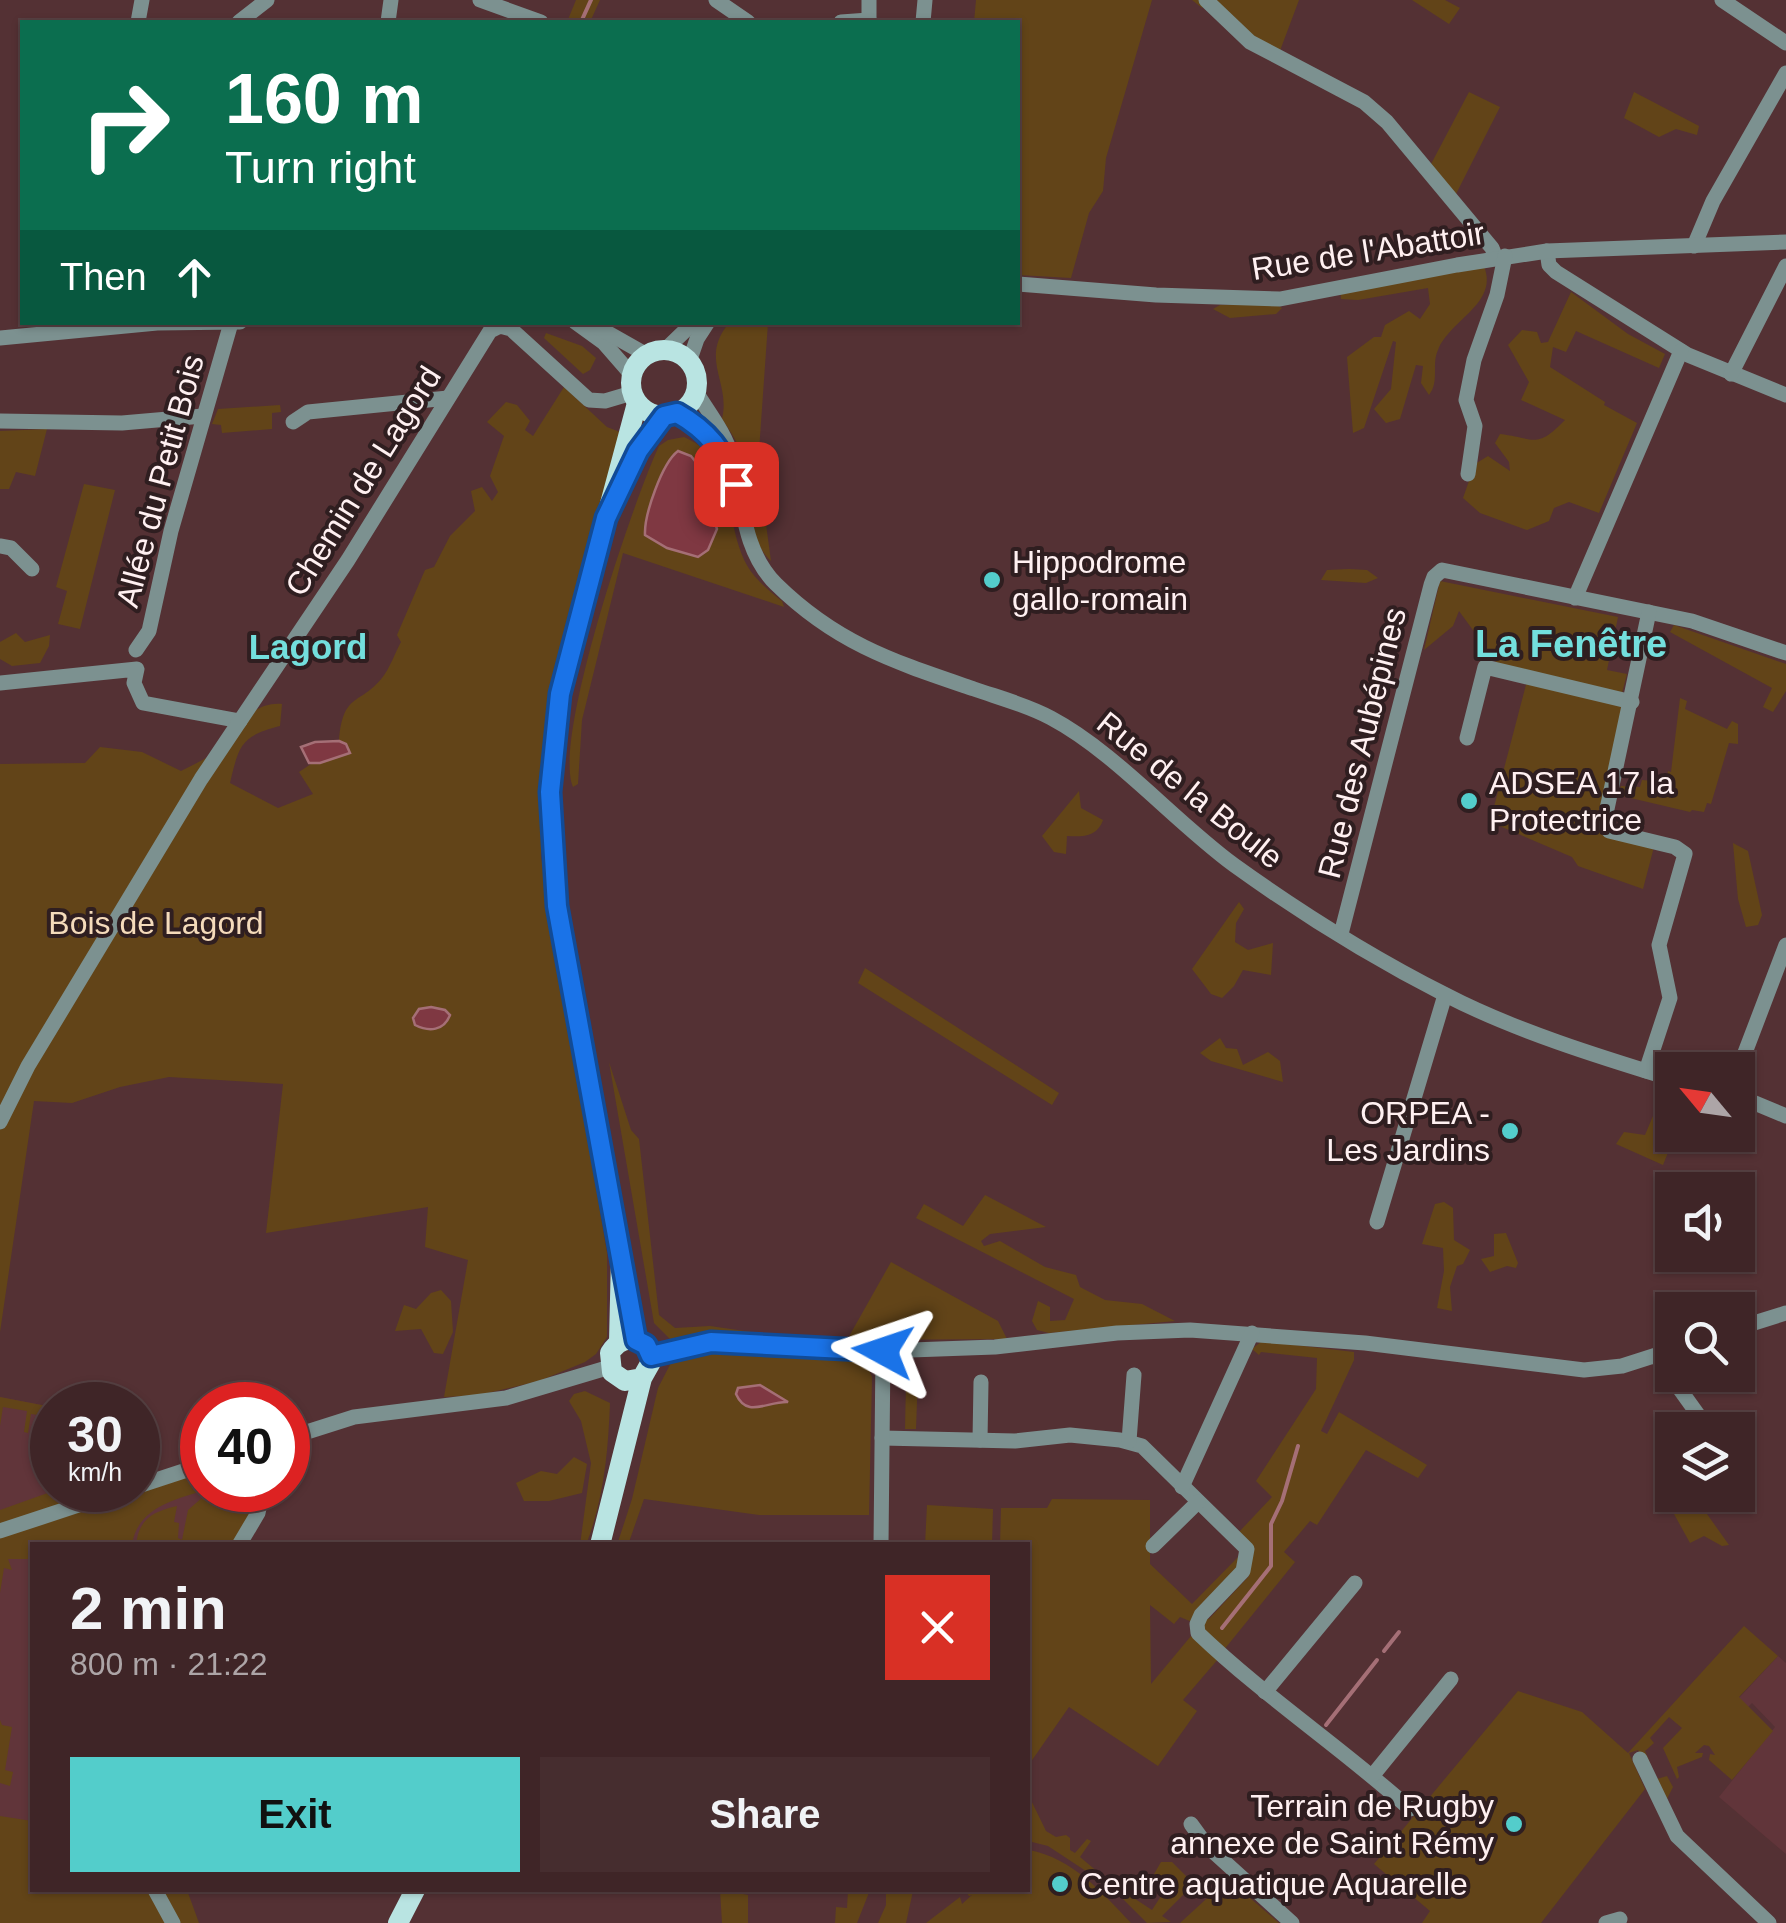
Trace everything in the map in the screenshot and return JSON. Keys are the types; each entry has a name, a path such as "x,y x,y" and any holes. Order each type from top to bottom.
{"main road":[{"path":"606,518 638,451 670,414 685,408 696,392 696,377 689,362 656,352 634,390 606,518 560,694 552,760 550,822 557,906 621,1256 627,1341"},
{"path":"634,390 646,411 670,414"},
{"path":"601,1542 642,1378 650,1368 651,1356 646,1345 627,1341 610,1353 620,1462"},
{"path":"614,1373 631,1382 642,1378"},
{"path":"398,1923 415,1892"}],"street":[{"path":"242,20 267,0"},
{"path":"480,0 525,7"},
{"path":"716,0 745,20"},
{"path":"1206,0 1250,42 1340,87 1387,122 1500,257 1497,295 1474,360 1466,400 1475,426 1468,474"},
{"path":"1722,0 1786,42"},
{"path":"1694,246 1713,202 1786,73"},
{"name":"Rue de l'Abattoir","path":"1020,284 1280,300 1547,251 1786,242"},
{"path":"1547,251 1556,272 1680,351 1786,395"},
{"path":"1731,374 1786,266"},
{"path":"0,338 84,325"},
{"name":"Allée du Petit Bois","path":"136,650 149,631 203,416 230,325"},
{"path":"579,325 604,343 634,390"},
{"path":"597,325 656,352 690,325"},
{"path":"689,362 706,325"},
{"name":"Chemin de Lagord","path":"0,1122 28,1066 201,778 348,560 490,331 500,326 512,329 590,400 605,400 634,390"},
{"path":"1680,351 1575,598 1717,628 1786,653"},
{"name":"Rue de la Boule","path":"696,392 724,436 732,457 747,534 757,560 773,582 822,625 866,650 1050,717 1080,737 1232,864 1445,995 1498,1019 1655,1074"},
{"path":"292,422 308,412 448,398"},
{"name":"Rue de la Boule","path":"670,414 712,438 726,458 736,484"},
{"path":"0,421 122,423 203,416"},
{"path":"0,546 11,548 32,570"},
{"name":"Rue des Aubépines","path":"1341,934 1434,576 1442,570 1575,598"},
{"path":"1646,1071 1668,1005 1659,945 1686,854 1675,847 1616,834 1606,828 1613,775 1649,612"},
{"path":"1467,738 1485,667 1632,702"},
{"path":"0,683 137,669 134,683 143,703 240,721"},
{"path":"1745,1052 1786,944"},
{"path":"1378,1222 1445,995"},
{"path":"1755,1103 1786,1116"},
{"path":"1755,1323 1786,1313"},
{"path":"651,1356 711,1342 883,1351 994,1347 1154,1331 1252,1333 1365,1343 1584,1370 1609,1368 1655,1355"},
{"path":"1182,1487 1252,1333"},
{"path":"881,1542 883,1351"},
{"path":"310,1431 354,1417 506,1398 614,1373"},
{"path":"1129,1441 1134,1375"},
{"path":"980,1440 981,1382"},
{"path":"882,1438 1015,1442 1070,1435 1142,1446 1247,1549 1248,1560 1242,1571 1201,1615 1198,1633 1410,1809"},
{"path":"1154,1546 1198,1502"},
{"path":"0,1530 56,1512"},
{"path":"241,1542 258,1512"},
{"path":"1265,1692 1355,1583"},
{"path":"1373,1776 1451,1679"},
{"path":"1640,1759 1677,1836 1769,1923"},
{"path":"1191,1824 1207,1846 1292,1923"},
{"path":"157,1892 173,1923"}],"shaded area":[{"path":"678,451 695,461 717,529 708,550 698,557 667,548 645,535 655,490"},
{"path":"315,742 346,744 350,753 320,763 309,763 301,747"},
{"path":"431,1007 450,1015 444,1024 431,1029 415,1025 413,1018 419,1009"},
{"path":"760,1385 788,1402 752,1407 746,1406 736,1394 738,1388"},
{"path":"0,1397 30,1403 30,1512 160,1512 160,1490 180,1490 180,1512 253,1512 240,1542 30,1542 30,1891 0,1910"},
{"path":"1778,1656 1786,1663 1786,1854 1719,1797 1775,1727 1752,1703 1748,1707 1739,1698"}],"green space":[{"path":"576,0 600,0 591,20 568,20"},
{"path":"976,0 1152,0 1106,158 1103,191 1089,213 1071,278 1020,275 1020,20 974,20"},
{"path":"1192,0 1299,0 1278,56 1205,4 1202,8"},
{"path":"1412,0 1445,0 1460,8 1449,24"},
{"path":"1469,92 1500,107 1454,198 1430,166"},
{"path":"1634,92 1699,126 1697,135 1676,129 1659,137 1624,118"},
{"path":"1483,264 1485,290 1438,350 1429,395 1421,383 1423,366 1416,365 1400,419 1386,423 1374,409 1391,389 1396,342 1393,341 1364,428 1353,433 1347,357 1374,337 1381,337 1385,325 1409,311 1420,319 1430,304 1428,288 1358,300 1341,299 1340,288"},
{"path":"1571,292 1628,334 1665,354 1659,368 1576,331 1566,352 1553,347 1550,367 1637,423 1599,513 1569,502 1554,508 1549,521 1527,530 1480,513 1463,498 1475,464 1488,456 1510,471 1509,462 1495,443 1500,434 1541,439 1565,420 1521,400 1529,382 1508,345 1522,330 1537,332 1541,343 1548,342"},
{"path":"1274,304 1282,308 1276,314 1230,318 1213,309 1220,305"},
{"path":"728,325 768,325 758,465 771,561 757,540 745,462 722,419 723,393 716,359 720,336"},
{"path":"546,333 582,346 596,358 590,370 583,374 544,338"},
{"name":"Bois de Lagord","path":"564,387 607,427 620,432 547,732 541,857 607,1253 607,1337 585,1362 539,1381 479,1395 444,1397 468,1260 425,1247 428,1207 266,1233 283,1084 169,1077 120,1087 72,1103 34,1101 0,1332 0,764 85,763 100,747 142,752 181,771 210,755 260,708 282,704 280,726 249,738 239,751 230,783 278,808 313,794 299,772 344,742 339,741 344,714 388,670 401,642 397,635 425,570 434,567 450,536 475,511 471,491 482,487 492,501 498,492 490,476 504,436 487,422 506,402 517,405 530,421 525,430 533,436"},
{"path":"280,405 281,412 272,413 272,429 222,433 221,425 212,424 218,409"},
{"path":"47,429 35,476 16,472 9,489 0,489 0,431"},
{"path":"684,437 714,461 748,567 784,607 623,553 582,720 578,784 573,787 570,761 574,721 615,565 659,446"},
{"path":"84,484 115,490 80,629 58,624 67,591 56,587"},
{"path":"1327,570 1367,570 1378,578 1366,583 1321,580"},
{"path":"1440,581 1618,617 1607,670 1627,674 1622,693 1497,663 1459,611 1453,626 1424,650"},
{"path":"1674,625 1786,664 1786,691 1773,712 1763,707 1772,688 1670,632"},
{"path":"16,633 25,642 50,635 40,663 12,666 0,659 0,642"},
{"path":"1528,677 1632,702 1606,828 1655,843 1643,889 1578,866 1572,857 1490,822"},
{"path":"1680,698 1687,701 1685,709 1727,729 1732,721 1738,724 1738,744 1729,743 1711,804 1707,803 1704,812 1618,795 1621,786 1640,787 1642,780 1666,782 1668,771 1671,772"},
{"path":"1079,791 1081,808 1103,820 1093,833 1067,836 1066,854 1054,852 1042,836"},
{"path":"1733,843 1748,851 1762,915 1758,925 1746,927 1738,899"},
{"path":"1239,902 1244,909 1236,923 1235,942 1248,950 1273,943 1271,975 1243,970 1222,998 1211,994 1192,969"},
{"path":"865,968 1059,1093 1052,1105 858,983"},
{"path":"1220,1038 1226,1048 1237,1049 1243,1065 1268,1052 1280,1061 1283,1082 1211,1061 1200,1053"},
{"path":"609,1062 631,1130 639,1139 659,1315 675,1328 710,1326 765,1334 670,1339 654,1323"},
{"path":"1655,1111 1655,1152 1668,1152 1663,1165 1616,1144 1624,1132 1645,1135"},
{"path":"985,1195 1046,1227 990,1234 981,1241 984,1246 1000,1241 1045,1267 1076,1275 1080,1287 1105,1300 1142,1304 1175,1321 1049,1333 1037,1330 1032,1321 1038,1301 1050,1307 1050,1321 1065,1320 1074,1299 916,1218 924,1204 963,1226"},
{"path":"1444,1202 1453,1208 1454,1240 1470,1250 1463,1264 1457,1266 1450,1287 1452,1311 1437,1308 1444,1271 1443,1248 1422,1244 1435,1204"},
{"path":"1506,1233 1518,1263 1516,1268 1507,1266 1490,1272 1481,1259 1494,1256 1494,1234"},
{"path":"891,1262 998,1321 1007,1339 847,1340"},
{"path":"441,1290 451,1301 453,1332 443,1354 434,1353 421,1329 395,1331 404,1305 416,1309 431,1293"},
{"path":"1262,1341 1354,1352 1354,1360 1321,1431 1327,1434 1339,1412 1427,1465 1418,1478 1366,1450 1317,1525 1310,1521 1284,1552 1295,1562 1223,1651 1203,1633 1205,1617 1209,1619 1249,1576 1239,1532 1272,1497 1256,1481 1316,1389 1317,1358 1261,1352 1259,1355 1252,1349"},
{"path":"734,1350 864,1358 872,1377 869,1515 759,1515 644,1499 629,1542 618,1542 658,1388 675,1355"},
{"path":"898,1363 910,1365 918,1374 916,1429 905,1429 906,1382 897,1375"},
{"path":"585,1391 610,1403 601,1493 587,1542 580,1542 591,1463 581,1421 569,1401 574,1394"},
{"path":"0,1397 30,1403 28,1433 24,1432 27,1411 3,1407 0,1426"},
{"path":"574,1457 587,1464 582,1493 549,1501 524,1501 516,1483 541,1471 557,1474"},
{"path":"180,1478 180,1499 160,1507 160,1485"},
{"path":"30,1499 30,1512 36,1512 0,1524 0,1510"},
{"path":"1052,1499 1150,1500 1150,1564 1192,1604 1241,1554 1240,1566 1192,1622 1180,1617 1174,1624 1150,1605 1151,1684 1191,1636 1219,1658 1183,1700 1197,1711 1158,1766 1069,1707 1030,1763 1030,1542 1000,1542 1001,1508 1047,1508"},
{"path":"927,1505 993,1509 992,1542 925,1542"},
{"path":"177,1506 174,1522 179,1523 178,1538 182,1540 188,1512 252,1512 236,1542 137,1542 148,1518"},
{"path":"77,1512 152,1512 141,1522 133,1542 30,1542 30,1559 8,1559 12,1570 4,1568 0,1593 0,1537"},
{"path":"1673,1512 1706,1512 1729,1545 1722,1546 1704,1536 1690,1543"},
{"path":"1744,1626 1778,1656 1739,1697 1773,1731 1732,1780 1709,1760 1710,1754 1715,1755 1704,1745 1695,1753 1703,1753 1702,1757 1677,1767 1677,1779 1663,1748 1682,1728 1669,1717 1650,1738 1654,1743 1645,1751 1657,1779 1667,1776 1673,1787 1667,1799 1638,1750 1629,1753 1645,1789 1541,1923 1422,1923 1430,1911 1374,1864 1518,1691 1582,1712 1628,1753"},
{"path":"0,1720 2,1725 12,1727 5,1770 13,1772 10,1786 0,1783"},
{"path":"1030,1798 1046,1831 1070,1838 1070,1850 1075,1853 1087,1839 1091,1841 1080,1857 1099,1873 1095,1877 1048,1846 1030,1842"},
{"path":"0,1816 30,1821 30,1892 188,1892 199,1923 0,1923"},
{"name":"Centre aquatique Aquarelle","path":"1030,1850 1073,1868 1131,1923 926,1923 960,1897 962,1904 972,1895 966,1892 1030,1892"},
{"path":"1161,1862 1172,1862 1188,1878 1190,1888 1162,1916 1171,1922 1147,1923 1115,1891 1114,1885 1152,1910 1165,1890 1154,1874"},
{"path":"1228,1879 1279,1923 1180,1923"},
{"path":"720,1892 748,1895 748,1923 722,1923"},
{"path":"848,1892 869,1892 857,1923 835,1923 836,1907 847,1908"},
{"path":"886,1892 913,1892 906,1923 878,1923 886,1905"}],"waterway":[{"path":"582,20 591,0"},
{"path":"1222,1628 1271,1566 1271,1524 1298,1446"},
{"path":"1384,1651 1399,1632"},
{"path":"1326,1725 1377,1660"}],"place":[{"name":"Hippodrome gallo-romain","path":"992,580"},
{"name":"ADSEA 17 la Protectrice","path":"1469,801"},
{"name":"ORPEA - Les Jardins","path":"1510,1131"},
{"name":"Terrain de Rugby annexe de Saint Rémy","path":"1514,1824"},
{"name":"Centre aquatique Aquarelle","path":"1060,1884"}],"district":[{"name":"La Fenêtre","path":"1571,644"},
{"name":"Lagord","path":"308,646"}],"route":[{"path":"736,484 726,458 703,429 677,413 664,416 638,451 606,518 554,729 550,822 557,906 636,1340 646,1345 651,1356 711,1342 883,1351"}]}
